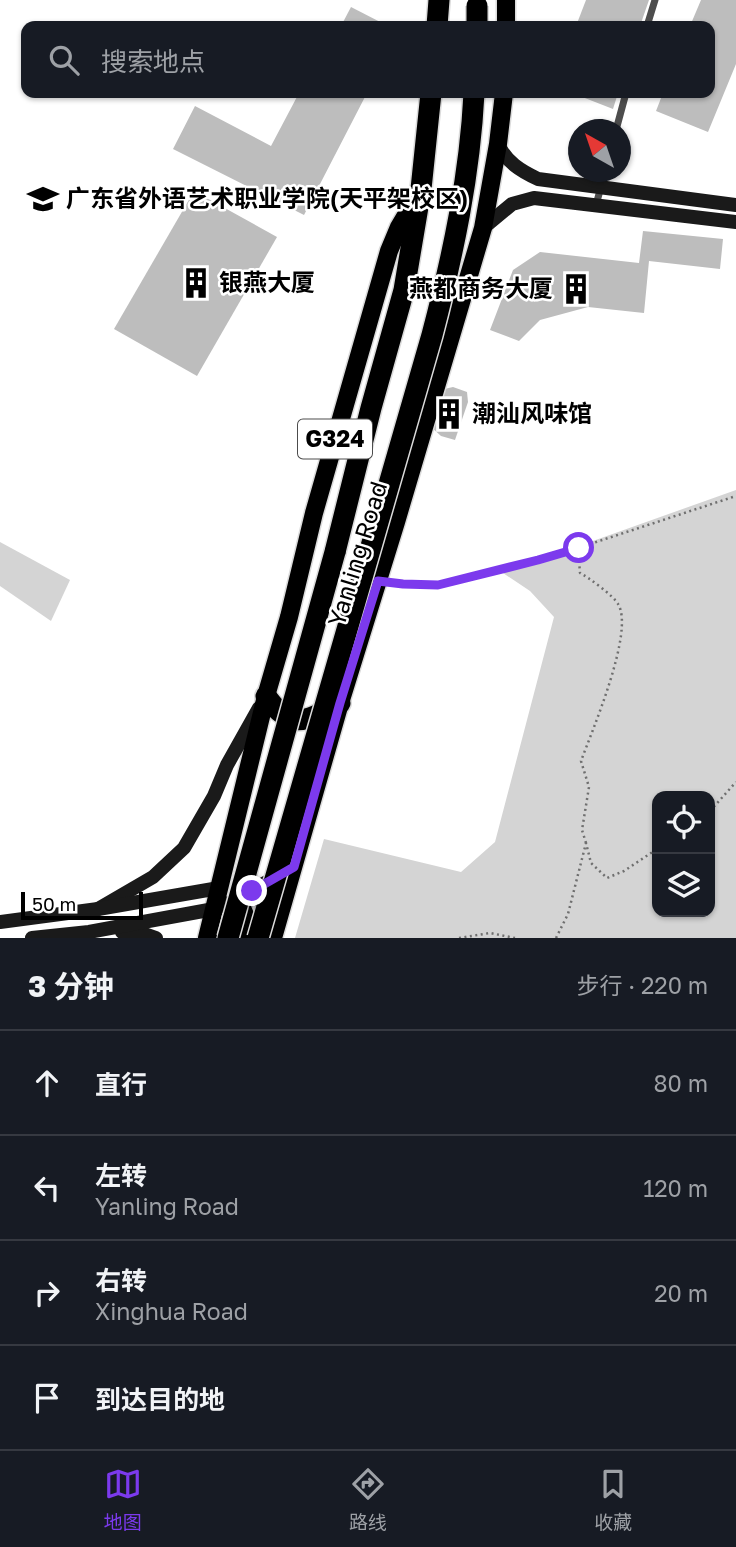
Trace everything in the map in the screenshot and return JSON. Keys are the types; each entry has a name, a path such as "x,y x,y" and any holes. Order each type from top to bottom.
{"highway":[{"path":"437,21 439,0"},
{"name":"Yanling Road","path":"228,938 404,290 421,189 430,98"},
{"path":"258,938 447,277 466,180 474,98"},
{"path":"266,696 279,713 295,721 316,716 340,703"}],"main road":[{"path":"506,0 506,21"},
{"name":"Yanling Road","path":"273,938 340,703 483,228 503,98"},
{"path":"498,144 520,170 538,178 736,205"},
{"name":"Yanling Road","path":"214,909 317,500 398,227 421,189"},
{"path":"483,228 500,212 524,199 534,198 736,222"},
{"path":"98,909 153,877 184,848 266,696"},
{"path":"32,938 89,932 214,909 239,899 294,867"},
{"path":"0,922 98,909 219,888 233,892 239,899 245,915 240,938"},
{"name":"G324","path":"207,938 214,909"},
{"path":"89,932 139,932 156,938"}],"street":[{"path":"649,21 655,0"},
{"path":"619,119 625,98"},
{"path":"595,206 602,182"}],"path":[{"path":"378,581 438,585 579,548 736,496"},
{"path":"579,548 580,573 618,603 623,625 600,715 581,761 589,787 582,830 591,863 607,878 624,872 652,852"},
{"path":"715,805 736,782"},
{"path":"556,938 568,914 586,843"},
{"path":"459,938 490,933 515,938"}],"shaded area":[{"path":"736,490 736,938 295,938 324,839 461,872 495,842 554,617 530,591 503,573 513,564 562,552"},
{"path":"0,542 70,580 51,621 0,586"}],"building":[{"path":"586,0 649,0 642,21 578,21"},
{"path":"701,0 736,0 736,64 708,132 656,111 661,98 715,98 715,21 692,21"},
{"path":"351,7 378,21 344,21"},
{"path":"296,98 364,98 304,215 173,149 195,106 271,146"},
{"path":"585,98 616,98 613,109"},
{"name":"银燕大厦","path":"194,191 277,237 197,376 114,329"},
{"name":"燕都商务大厦","path":"643,231 723,239 720,269 649,261 644,313 588,307 540,320 519,341 490,330 513,270 540,252 639,263"},
{"name":"潮汕风味馆","path":"453,387 467,392 468,402 455,440 441,436 430,426 440,390"}],"place":[{"name":"广东省外语艺术职业学院(天平架校区)","path":"43,199"},
{"name":"银燕大厦","path":"196,283"},
{"name":"燕都商务大厦","path":"576,289"},
{"name":"潮汕风味馆","path":"449,414"}],"route":[{"path":"252,891 294,867 378,581 438,585 579,548"}]}
